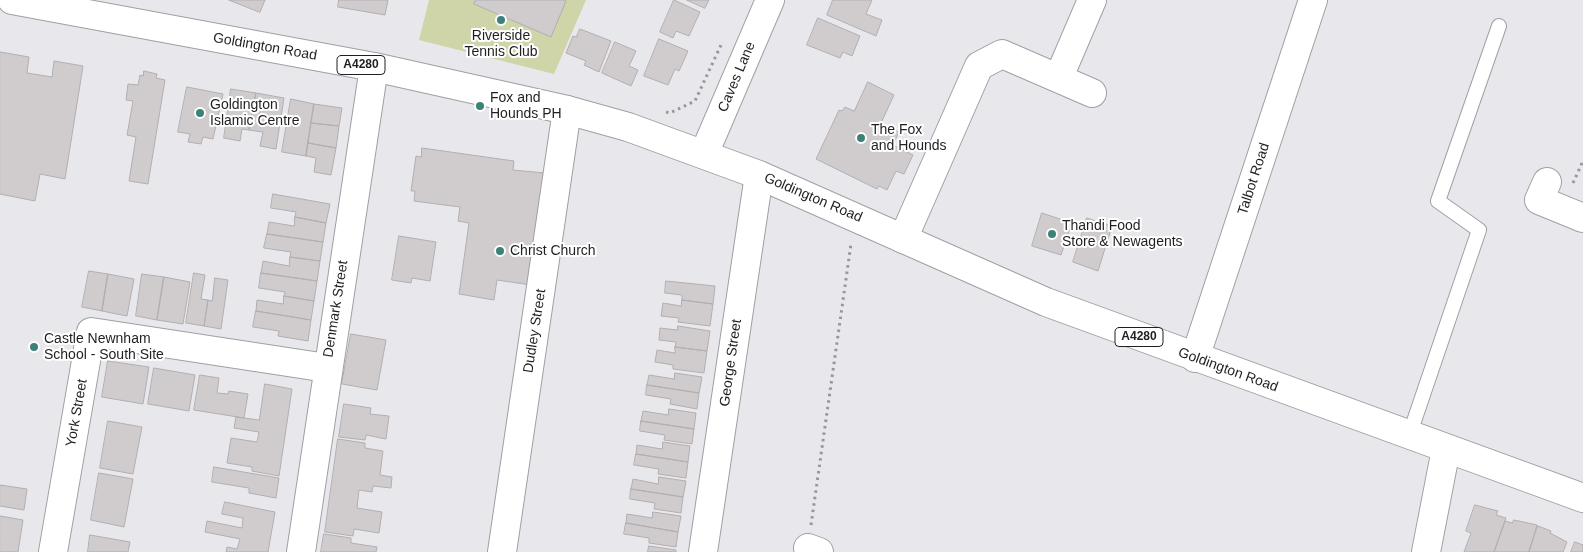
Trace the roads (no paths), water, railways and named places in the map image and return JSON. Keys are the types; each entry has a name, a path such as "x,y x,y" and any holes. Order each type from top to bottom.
{"street":[{"name":"Goldington Road","path":"12,0 66,5 374,67 567,110 628,127 759,175 856,216 903,239 1046,302 1195,358 1583,498"},
{"name":"Caves Lane","path":"704,154 770,0"},
{"path":"1059,77 1092,0"},
{"name":"Talbot Road","path":"1195,358 1313,0"},
{"path":"903,239 979,66 1002,54 1059,77 1092,93"},
{"name":"Denmark Street","path":"301,552 374,67"},
{"name":"Dudley Street","path":"502,552 567,110"},
{"name":"George Street","path":"703,552 759,175"},
{"path":"1547,182 1539,200 1583,218"},
{"name":"York Street","path":"53,552 91,332 328,368"},
{"path":"1426,552 1446,449"}],"lane":[{"path":"1409,436 1480,230 1438,201 1499,26"}],"place":[{"name":"Riverside Tennis Club","path":"501,20"},
{"name":"Fox and Hounds PH","path":"480,106"},
{"name":"Goldington Islamic Centre","path":"200,113"},
{"name":"The Fox and Hounds","path":"861,138"},
{"name":"Thandi Food Store & Newagents","path":"1052,234"},
{"name":"Christ Church","path":"500,251"},
{"name":"Castle Newnham School - South Site","path":"34,347"}]}
